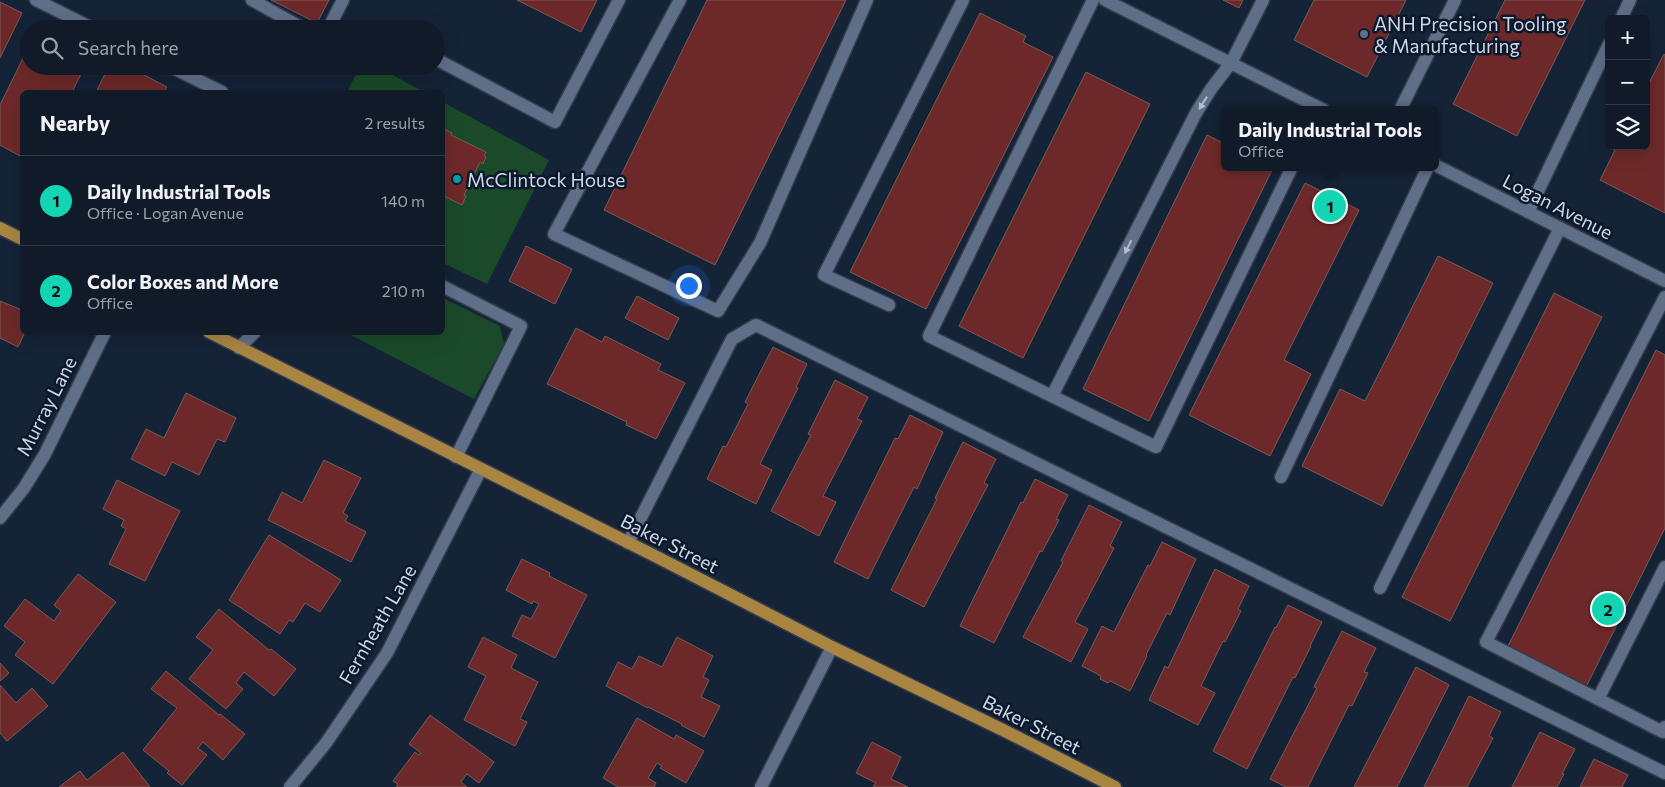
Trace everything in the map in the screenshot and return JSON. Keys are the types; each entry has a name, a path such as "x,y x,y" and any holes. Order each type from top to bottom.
{"main road":[{"path":"0,228 20,238"},
{"name":"Baker Street","path":"215,335 628,542 832,647 1006,731 1115,787"}],"street":[{"path":"36,0 76,20"},
{"path":"252,0 288,20"},
{"path":"333,20 343,0"},
{"path":"445,64 555,122 619,0"},
{"path":"680,0 554,234 718,311 760,244 867,0"},
{"path":"889,305 824,275 962,0"},
{"path":"1093,0 929,336 1156,447 1290,171"},
{"path":"1105,0 1315,106"},
{"path":"1052,396 1196,113 1231,63 1263,0"},
{"path":"1402,106 1455,0"},
{"path":"1623,15 1630,0"},
{"path":"1528,212 1605,52"},
{"path":"187,75 218,90"},
{"name":"Logan Avenue","path":"1439,167 1665,281"},
{"path":"1280,477 1426,171"},
{"path":"1380,588 1560,228"},
{"path":"445,288 521,326 456,456"},
{"path":"1664,731 1486,642 1665,297"},
{"path":"628,542 732,339 756,325 1665,773"},
{"name":"Murray Lane","path":"0,518 24,488 45,454 104,335"},
{"path":"239,348 252,335"},
{"name":"Fernheath Lane","path":"290,787 326,744 387,653 481,469"},
{"path":"1598,699 1665,567"},
{"path":"761,787 832,647"}],"green space":[{"path":"356,75 393,75 420,90 348,90"},
{"path":"445,103 549,160 487,284 445,264"},
{"path":"445,299 500,326 504,344 474,399 351,335 445,335"}],"building":[{"path":"271,0 329,0 319,20 311,20"},
{"path":"517,0 597,0 581,32"},
{"path":"707,0 846,0 715,265 604,210"},
{"path":"1223,0 1243,0 1239,8"},
{"path":"1314,0 1406,0 1367,77 1294,40"},
{"path":"1505,0 1585,0 1517,136 1453,104"},
{"path":"0,2 22,13 0,58"},
{"path":"980,13 1026,36 1023,42 1053,57 926,309 850,272"},
{"path":"1664,54 1665,213 1600,180 1615,150 1650,150 1650,81"},
{"path":"20,64 20,75 80,75 73,90 20,90 20,156 0,145 0,105"},
{"path":"1086,72 1150,104 1023,358 959,326"},
{"path":"104,75 144,75 167,87 165,90 97,90"},
{"name":"McClintock House","path":"445,130 452,133 451,135 486,152 483,164 480,162 464,195 466,196 462,205 445,196"},
{"path":"1207,135 1221,142 1221,171 1272,171 1149,421 1083,389"},
{"path":"1305,183 1359,210 1284,360 1311,374 1270,456 1189,415"},
{"path":"526,246 572,269 555,304 509,281"},
{"path":"1438,256 1493,283 1382,506 1302,466 1340,389 1365,401"},
{"path":"1554,293 1602,317 1450,621 1402,597"},
{"path":"637,296 679,318 668,340 625,318"},
{"path":"0,301 20,309 20,335 24,335 18,347 0,338"},
{"path":"576,328 602,342 605,336 661,364 658,370 685,383 656,439 626,425 627,422 547,384"},
{"path":"773,347 807,364 796,387 798,388 760,464 772,470 756,504 707,479 723,446 726,447 748,404 745,402"},
{"path":"1656,350 1665,355 1665,528 1586,687 1507,648"},
{"path":"835,380 868,397 857,419 862,421 823,496 836,502 819,536 771,511 811,435 808,434"},
{"path":"186,393 236,418 225,442 217,439 199,475 172,462 165,476 131,459 146,429 164,438"},
{"path":"910,415 943,432 917,489 914,487 868,579 834,562 895,438 898,439"},
{"path":"963,442 996,459 984,483 988,485 924,607 891,590 937,499 935,498"},
{"path":"324,460 361,478 343,513 348,516 345,521 366,532 351,562 268,520 282,492 302,503"},
{"path":"1035,479 1068,495 1056,519 1059,520 1042,552 1040,551 994,643 960,626 1021,502 1023,503"},
{"path":"117,480 180,511 145,581 109,564 126,529 121,526 124,520 103,509"},
{"path":"1089,505 1122,522 1110,546 1114,548 1075,622 1088,629 1071,662 1023,637 1063,562 1061,561"},
{"path":"269,535 341,580 320,612 305,603 293,622 289,620 280,634 229,600"},
{"path":"1162,542 1196,559 1170,615 1167,613 1146,655 1130,691 1110,681 1108,683 1100,679 1101,676 1082,666 1102,626 1114,632 1148,565 1150,566"},
{"path":"522,559 550,573 549,576 587,595 555,658 512,636 522,615 531,619 539,604 533,601 532,604 506,590"},
{"path":"1215,569 1249,586 1238,609 1241,611 1225,642 1223,641 1201,686 1215,693 1198,725 1149,700 1165,666 1168,668"},
{"path":"78,574 116,602 53,684 15,655 25,642 4,626 25,599 54,621 61,611 54,605"},
{"path":"1288,605 1322,622 1247,769 1213,751 1275,627"},
{"path":"219,609 269,650 271,649 296,669 274,696 244,672 236,683 243,689 226,709 189,679 213,650 196,637"},
{"path":"1342,631 1376,648 1364,672 1368,673 1352,706 1349,705 1308,787 1286,787 1270,779 1317,688 1314,687"},
{"path":"483,637 517,655 511,668 538,682 520,719 527,722 515,746 464,720 486,676 468,667"},
{"path":"677,637 713,656 703,677 709,680 701,697 720,706 704,737 606,686 618,662 632,669 639,656 662,667"},
{"path":"0,663 9,673 0,681"},
{"path":"1416,667 1449,685 1397,787 1354,787"},
{"path":"166,671 245,734 223,760 203,742 198,748 207,755 182,785 167,773 169,771 143,750 177,708 151,689"},
{"path":"0,685 16,703 32,688 48,706 7,741 0,733"},
{"path":"1469,696 1501,712 1489,736 1493,738 1467,787 1424,787"},
{"path":"430,715 494,762 479,783 467,774 461,782 467,787 396,787 398,784 393,781 415,752 419,755 421,753 409,744"},
{"path":"637,718 674,739 676,735 704,751 686,783 660,768 662,766 657,763 648,778 656,783 654,787 618,787 603,778"},
{"path":"1540,732 1575,749 1562,774 1564,774 1557,787 1512,787"},
{"path":"872,742 901,757 891,779 908,787 873,787 876,783 856,773"},
{"path":"123,752 150,787 59,787 80,771 87,780"},
{"path":"1594,759 1628,775 1622,787 1580,787"}],"place":[{"name":"ANH Precision Tooling & Manufacturing","path":"1364,34"},
{"name":"McClintock House","path":"457,179"},
{"name":"Daily Industrial Tools","path":"1330,206"},
{"name":"Color Boxes and More","path":"1608,609"}]}
